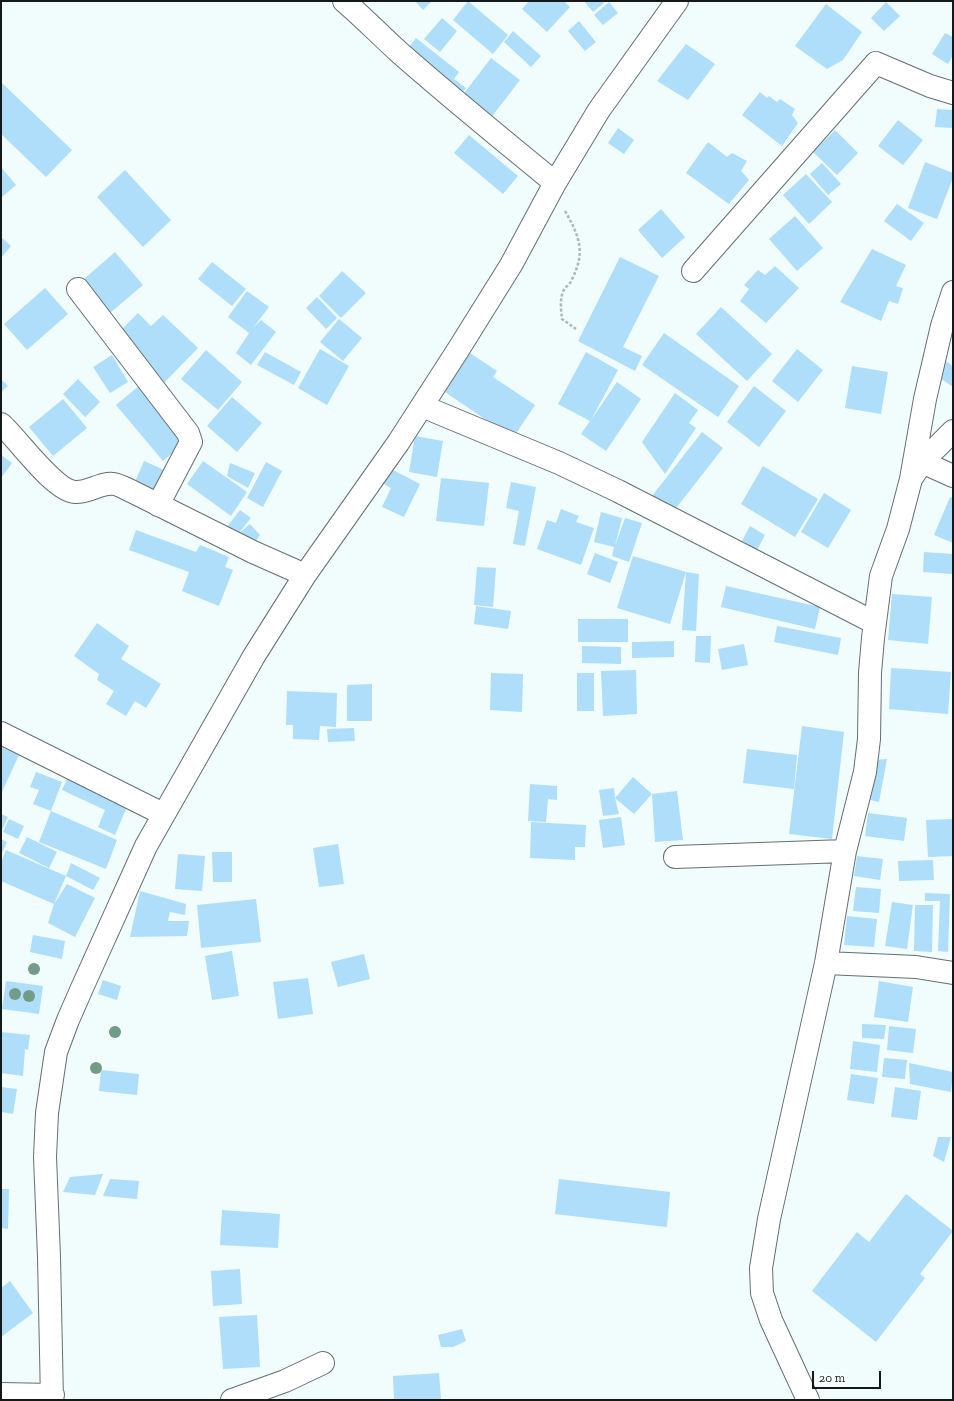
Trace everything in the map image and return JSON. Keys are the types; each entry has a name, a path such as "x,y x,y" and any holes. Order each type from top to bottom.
{"street":[{"path":"344,1 399,52 461,106 555,183"},
{"path":"1,1394 53,1397 45,1157 47,1113 56,1052 68,1020 116,910 146,846 254,656 305,575 398,443 422,406 511,264 555,183 599,110 673,3"},
{"path":"693,271 876,63 930,86 953,93"},
{"path":"78,289 188,433 191,442 158,505"},
{"path":"808,1400 771,1320 762,1293 761,1268 769,1219 826,963 845,851 865,772 869,739 870,673 881,576 917,470 925,399 942,326 953,292"},
{"path":"422,406 559,463 618,491 875,623"},
{"path":"1,424 9,431 45,473 58,484 73,492 83,492 105,484 114,484 132,491 253,552 305,575"},
{"path":"917,470 953,431"},
{"path":"917,470 953,476"},
{"path":"1,733 163,814"},
{"path":"675,857 845,851"},
{"path":"826,963 916,967 953,973"},
{"path":"232,1400 285,1381 323,1363"}],"path":[{"path":"555,183 556,194 578,238 580,254 571,282 565,289 561,306 562,319 576,329"}],"building":[{"path":"415,1 432,1 423,10"},
{"path":"468,1 508,35 493,54 453,20"},
{"path":"529,1 564,1 570,7 547,32 522,9"},
{"path":"584,1 602,1 604,3 593,12"},
{"path":"609,2 618,13 603,25 594,15"},
{"path":"886,2 900,16 884,31 871,18"},
{"path":"826,4 862,32 843,60 827,69 795,46"},
{"path":"442,18 457,31 440,52 424,39"},
{"path":"579,21 596,42 585,51 568,31"},
{"path":"513,31 541,56 531,67 504,42"},
{"path":"945,33 953,37 953,55 948,64 932,54"},
{"path":"416,38 459,72 454,79 466,88 458,97 403,55"},
{"path":"686,44 715,64 688,100 657,81"},
{"path":"491,58 520,80 490,119 462,96"},
{"path":"2,83 72,150 46,177 1,134"},
{"path":"760,92 767,98 769,96 777,102 780,99 795,109 792,115 798,123 782,146 742,115"},
{"path":"937,109 953,110 953,128 935,127"},
{"path":"898,120 923,140 903,165 878,146"},
{"path":"618,128 634,140 624,154 608,143"},
{"path":"835,130 858,153 837,175 813,152"},
{"path":"469,135 518,176 503,194 454,153"},
{"path":"708,142 727,157 732,153 747,161 741,171 749,180 729,204 686,173"},
{"path":"925,162 953,173 953,178 937,219 908,208"},
{"path":"822,163 841,184 828,195 810,174"},
{"path":"1,167 16,185 1,198"},
{"path":"125,170 171,220 143,247 97,197"},
{"path":"806,174 832,202 809,224 783,195"},
{"path":"897,204 924,223 911,241 884,221"},
{"path":"661,209 685,237 662,258 638,230"},
{"path":"795,216 823,248 797,271 769,239"},
{"path":"1,237 11,246 1,258"},
{"path":"872,249 906,265 896,286 903,288 898,304 889,301 881,321 840,302"},
{"path":"115,252 143,285 110,313 83,280"},
{"path":"620,257 659,276 623,347 642,356 635,371 578,341"},
{"path":"212,262 246,289 232,306 198,279"},
{"path":"775,266 799,288 766,323 740,301 749,289 744,285 758,270 765,275"},
{"path":"342,271 366,293 341,318 319,296"},
{"path":"45,288 68,314 27,350 4,324"},
{"path":"247,291 269,307 253,328 261,320 276,332 251,365 236,353 249,333 228,317"},
{"path":"317,297 337,318 326,329 306,308"},
{"path":"721,307 772,354 747,381 696,334"},
{"path":"138,313 151,326 163,315 198,348 162,385 114,337"},
{"path":"339,319 362,338 343,361 320,342"},
{"path":"664,333 739,386 718,417 642,365"},
{"path":"320,349 349,366 327,405 298,388"},
{"path":"797,349 823,370 798,402 772,381"},
{"path":"206,350 242,382 218,410 181,379"},
{"path":"467,351 497,371 493,377 535,405 513,438 442,390"},
{"path":"265,352 301,372 294,385 257,365"},
{"path":"586,352 618,370 591,420 617,382 641,399 606,451 581,434 590,421 558,404"},
{"path":"112,355 128,382 110,393 93,367"},
{"path":"944,360 953,366 953,387 934,374"},
{"path":"852,366 888,372 881,414 845,408"},
{"path":"1,379 8,386 1,392"},
{"path":"78,379 100,402 85,417 63,394"},
{"path":"140,385 186,441 163,461 116,405"},
{"path":"754,386 786,411 759,447 727,422"},
{"path":"675,393 698,410 689,423 696,428 665,474 642,442"},
{"path":"232,397 262,423 237,452 207,426"},
{"path":"63,399 87,428 53,456 29,427"},
{"path":"702,432 723,448 673,512 652,496"},
{"path":"415,436 443,441 437,477 409,472"},
{"path":"1,455 12,463 1,478"},
{"path":"144,461 169,472 156,502 131,491"},
{"path":"203,461 247,492 231,516 187,484"},
{"path":"266,462 282,471 263,507 247,498"},
{"path":"230,463 255,473 248,488 227,476"},
{"path":"763,466 818,499 795,537 741,504"},
{"path":"391,469 420,484 404,517 382,507 391,488 384,484"},
{"path":"441,478 489,483 484,526 436,521"},
{"path":"511,482 536,487 525,546 513,544 519,511 506,508"},
{"path":"824,493 851,510 828,548 801,532"},
{"path":"950,497 953,498 953,543 934,535"},
{"path":"561,509 579,516 576,522 594,528 581,565 537,549 547,520 556,523"},
{"path":"240,510 251,518 238,534 250,524 260,535 254,544 226,528"},
{"path":"601,512 622,518 615,546 625,518 642,523 629,562 612,556 614,547 594,542"},
{"path":"750,526 765,535 757,550 742,541"},
{"path":"136,530 196,552 200,545 229,557 225,567 233,570 219,606 182,591 189,572 129,550"},
{"path":"924,552 953,554 953,574 923,572"},
{"path":"595,553 618,562 610,583 587,574"},
{"path":"633,556 686,572 670,624 617,608"},
{"path":"477,567 496,568 493,607 474,605"},
{"path":"686,572 699,574 696,631 682,630"},
{"path":"726,586 820,607 815,629 721,607"},
{"path":"892,594 932,597 928,644 888,640"},
{"path":"476,606 511,611 508,629 474,624"},
{"path":"578,619 628,619 628,642 578,642"},
{"path":"97,623 129,646 121,659 161,684 146,708 135,701 126,716 106,704 114,691 97,680 99,674 74,656"},
{"path":"777,626 841,638 838,655 774,642"},
{"path":"696,636 711,636 710,663 695,662"},
{"path":"674,641 674,657 632,658 632,642"},
{"path":"744,644 748,665 722,670 718,649"},
{"path":"582,646 621,647 621,664 582,663"},
{"path":"891,668 951,672 948,714 889,709"},
{"path":"636,670 637,714 603,716 601,671"},
{"path":"491,673 523,674 522,712 490,710"},
{"path":"577,673 594,673 594,711 577,711"},
{"path":"372,684 372,721 347,721 347,685"},
{"path":"287,691 337,693 336,727 320,726 319,740 293,739 293,725 286,725"},
{"path":"802,726 844,732 832,839 789,834"},
{"path":"354,728 355,741 328,742 327,729"},
{"path":"1,747 19,755 1,794"},
{"path":"747,749 797,755 794,789 743,783"},
{"path":"887,759 879,802 866,799 874,760"},
{"path":"36,772 62,782 51,811 33,804 39,790 30,787"},
{"path":"69,775 129,802 115,835 98,827 105,810 62,790"},
{"path":"633,777 652,794 634,814 615,798"},
{"path":"530,784 557,786 557,800 548,799 546,822 528,821"},
{"path":"614,788 619,814 603,816 599,790"},
{"path":"677,791 683,840 655,842 652,794"},
{"path":"51,811 117,840 106,869 39,842"},
{"path":"868,813 907,818 904,841 865,836"},
{"path":"1,814 8,817 1,832"},
{"path":"621,817 625,845 603,848 599,820"},
{"path":"9,819 24,826 18,839 3,832"},
{"path":"953,819 953,856 928,857 926,820"},
{"path":"531,822 586,825 585,847 575,847 575,860 530,858"},
{"path":"27,837 57,852 49,868 19,853"},
{"path":"1,839 7,842 1,856"},
{"path":"338,844 344,884 319,887 313,848"},
{"path":"6,850 66,876 54,904 1,881 1,862"},
{"path":"212,852 232,852 232,882 213,882"},
{"path":"178,854 205,856 202,891 175,889"},
{"path":"857,856 883,859 880,880 854,876"},
{"path":"933,860 934,880 899,881 898,861"},
{"path":"71,863 100,878 93,890 66,876"},
{"path":"67,884 95,898 75,937 48,923 54,904"},
{"path":"856,887 881,889 879,913 853,911"},
{"path":"140,891 186,904 185,915 170,912 168,921 189,921 187,936 130,937"},
{"path":"925,893 950,894 948,952 938,951 940,901 925,901"},
{"path":"256,899 261,942 201,948 197,905"},
{"path":"892,902 913,905 907,949 885,946"},
{"path":"915,905 933,905 932,952 914,951"},
{"path":"847,916 877,919 874,947 844,945"},
{"path":"33,935 65,941 62,959 30,952"},
{"path":"232,951 239,996 212,1000 205,956"},
{"path":"364,954 370,979 338,987 331,962"},
{"path":"308,978 313,1014 278,1019 273,982"},
{"path":"103,980 121,986 117,1000 98,994"},
{"path":"6,981 43,986 39,1014 2,1009"},
{"path":"879,981 913,987 908,1022 874,1017"},
{"path":"862,1024 886,1025 884,1039 862,1038"},
{"path":"889,1026 916,1029 913,1053 887,1050"},
{"path":"1,1032 30,1035 28,1050 25,1049 23,1076 1,1073"},
{"path":"853,1041 880,1045 877,1072 850,1069"},
{"path":"884,1058 907,1060 905,1079 882,1077"},
{"path":"909,1063 953,1072 951,1092 910,1084"},
{"path":"101,1070 139,1074 137,1095 99,1091"},
{"path":"851,1074 878,1078 874,1104 847,1100"},
{"path":"1,1087 17,1089 13,1114 1,1112"},
{"path":"895,1087 921,1091 917,1120 891,1117"},
{"path":"938,1137 951,1137 944,1162 933,1156"},
{"path":"103,1174 95,1195 63,1192 70,1177"},
{"path":"110,1179 139,1181 137,1199 103,1196"},
{"path":"559,1179 670,1192 667,1227 555,1214"},
{"path":"1,1189 9,1189 8,1229 1,1228"},
{"path":"906,1194 953,1231 920,1274 925,1278 876,1342 812,1291 857,1232 869,1242"},
{"path":"222,1210 280,1214 278,1248 220,1245"},
{"path":"240,1269 242,1304 213,1306 211,1271"},
{"path":"10,1281 33,1313 1,1337 1,1288"},
{"path":"257,1315 260,1367 223,1369 219,1317"},
{"path":"462,1329 466,1341 453,1347 441,1347 438,1335"},
{"path":"439,1373 441,1400 394,1400 393,1376"}]}
